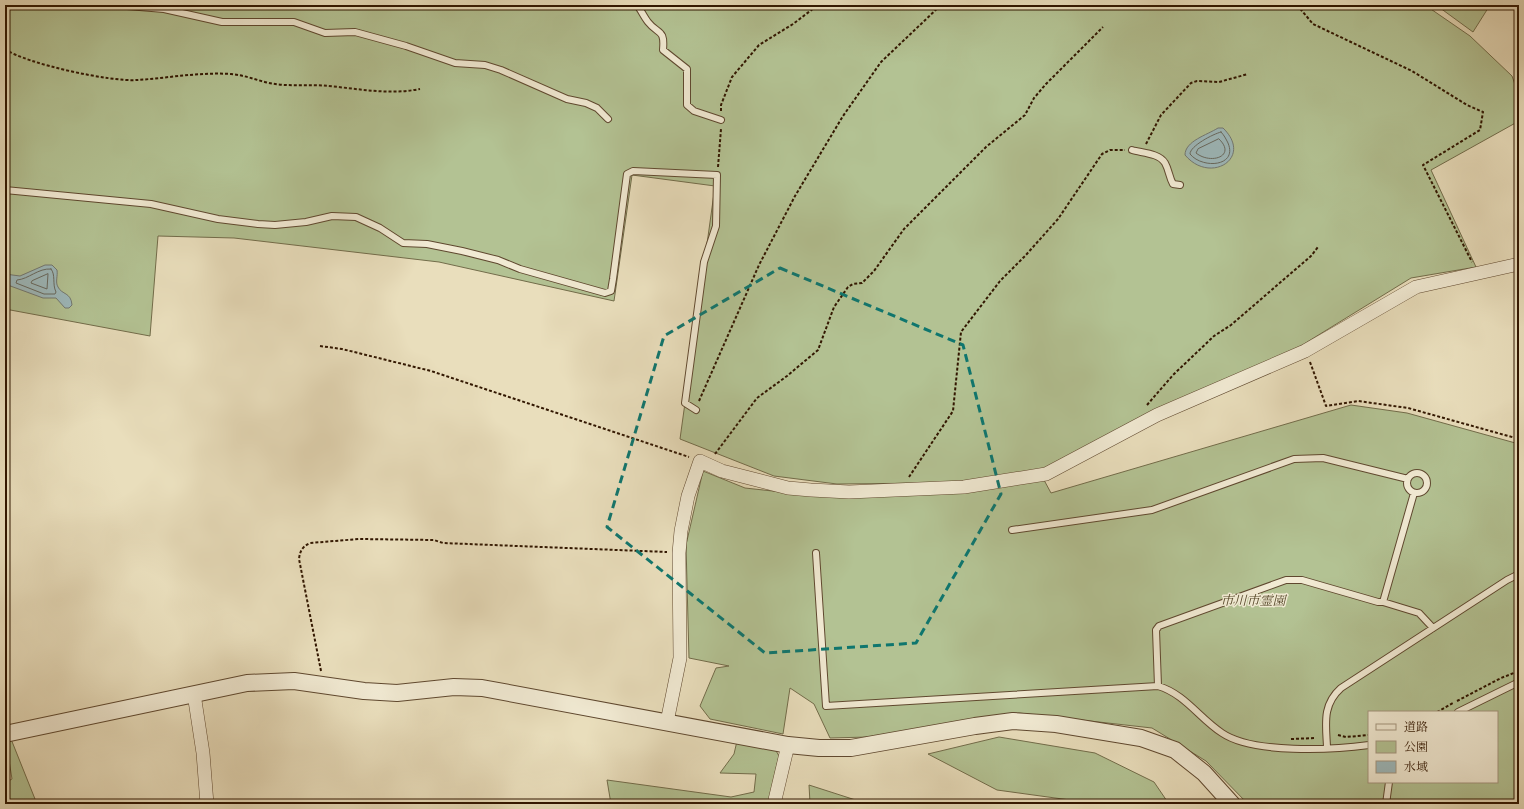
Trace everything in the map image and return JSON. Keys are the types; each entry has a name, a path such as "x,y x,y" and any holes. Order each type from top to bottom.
{"street":[{"path":"667,722 680,658 679,553 688,496 704,462 722,471 788,488 849,492 964,487 1046,474 1158,415 1305,351 1416,287 1477,272 1519,264"},
{"path":"5,734 247,683 294,681 364,691 397,693 454,687 482,688 788,744 819,748 851,748 975,726 1014,721 1056,724 1141,738 1175,750 1204,773 1232,804"},
{"path":"194,694 203,752 207,804"},
{"path":"774,804 788,744"}],"lane":[{"path":"115,5 164,10 222,22 294,22 325,33 355,32 406,46 455,63 485,65 501,70 566,99 586,103 597,108 608,119"},
{"path":"638,5 648,23 658,30 664,40 663,50 687,70 687,105 694,111 721,120"},
{"path":"1132,150 1153,154 1165,162 1169,178 1173,184 1180,185"},
{"path":"5,190 151,204 218,219 258,224 301,223 332,216 356,217 380,228 403,243 427,244 498,260 513,267 605,294 611,291 627,174 633,171 717,175 716,226 704,262 685,403 696,410"},
{"path":"1012,530 1152,510 1294,459 1322,458 1408,479"},
{"path":"1411,474 1422,474 1426,479 1427,484 1425,490 1420,493 1414,493 1408,488 1408,479 1411,474"},
{"path":"1382,602 1414,493"},
{"path":"816,553 826,706 1158,686 1176,693 1207,722 1235,741 1250,745 1282,748 1368,745"},
{"path":"1327,747 1327,708 1335,694 1432,628 1507,580 1519,574"},
{"path":"1158,686 1156,630 1159,626 1286,580 1302,580 1419,613 1432,628"},
{"path":"1460,711 1519,682"},
{"path":"1386,804 1389,783"}],"path":[{"path":"717,175 721,105 734,72 759,45 793,24 818,5"},
{"path":"696,410 706,383 759,265 794,196 843,116 881,62 941,5"},
{"path":"1297,5 1313,24 1412,71 1449,94 1483,112 1480,130 1423,165 1477,272"},
{"path":"320,346 342,349 431,371 704,462 757,398 788,376 818,350 834,307 848,287 853,284 862,283 874,271 904,229 986,147 1025,115 1034,98 1046,84 1103,27"},
{"path":"5,50 47,65 109,80 137,80 163,77 226,74 270,84 329,86 378,92 404,92 420,89"},
{"path":"901,490 953,412 961,332 1000,281 1025,256 1058,218 1102,154 1110,150 1132,150 1145,145 1161,114 1176,96 1191,83 1197,81 1219,82 1248,74"},
{"path":"1143,410 1173,375 1214,336 1231,325 1311,256 1318,247"},
{"path":"1308,357 1326,406 1358,401 1408,408 1519,439"},
{"path":"326,686 318,664 299,559 300,552 303,547 310,544 359,538 434,540 443,543 679,553"},
{"path":"1439,711 1501,678 1519,671"},
{"path":"1338,736 1346,737 1368,735"},
{"path":"1291,739 1316,738"}],"highlighted area":[{"path":"780,268 963,345 1001,494 916,643 765,653 607,527 664,336"}],"green space":[{"path":"5,5 1425,5 1470,36 1512,76 1519,96 1519,121 1431,170 1476,267 1411,278 1299,347 1046,469 989,479 931,483 837,484 774,476 680,439 715,186 632,175 614,301 439,262 234,238 158,236 150,336 5,309"},
{"path":"1436,5 1490,5 1473,32"},
{"name":"市川市霊園","path":"1351,405 1407,413 1519,444 1519,804 1248,804 1206,761 1152,728 1019,713 868,737 830,738 814,704 790,688 783,734 710,719 700,706 716,668 729,666 689,658 686,545 703,471 745,488 818,496 1044,480 1051,493"},
{"path":"999,737 1095,753 1154,782 1169,804 1099,804 997,790 928,754"},
{"path":"11,739 37,804 5,804 5,783 12,779 6,742"},
{"path":"737,741 775,749 779,756 768,804 611,804 607,780 731,797 754,792 756,774 720,773 734,754"},
{"path":"809,785 868,804 812,804 810,803"}],"water":[{"path":"1218,128 1223,128 1231,139 1234,149 1231,158 1225,164 1216,168 1206,168 1195,164 1185,155 1186,150 1197,139"},
{"path":"45,265 52,265 57,270 57,285 60,290 70,298 72,305 69,308 65,308 56,298 43,298 5,284 5,274 20,276"}]}
